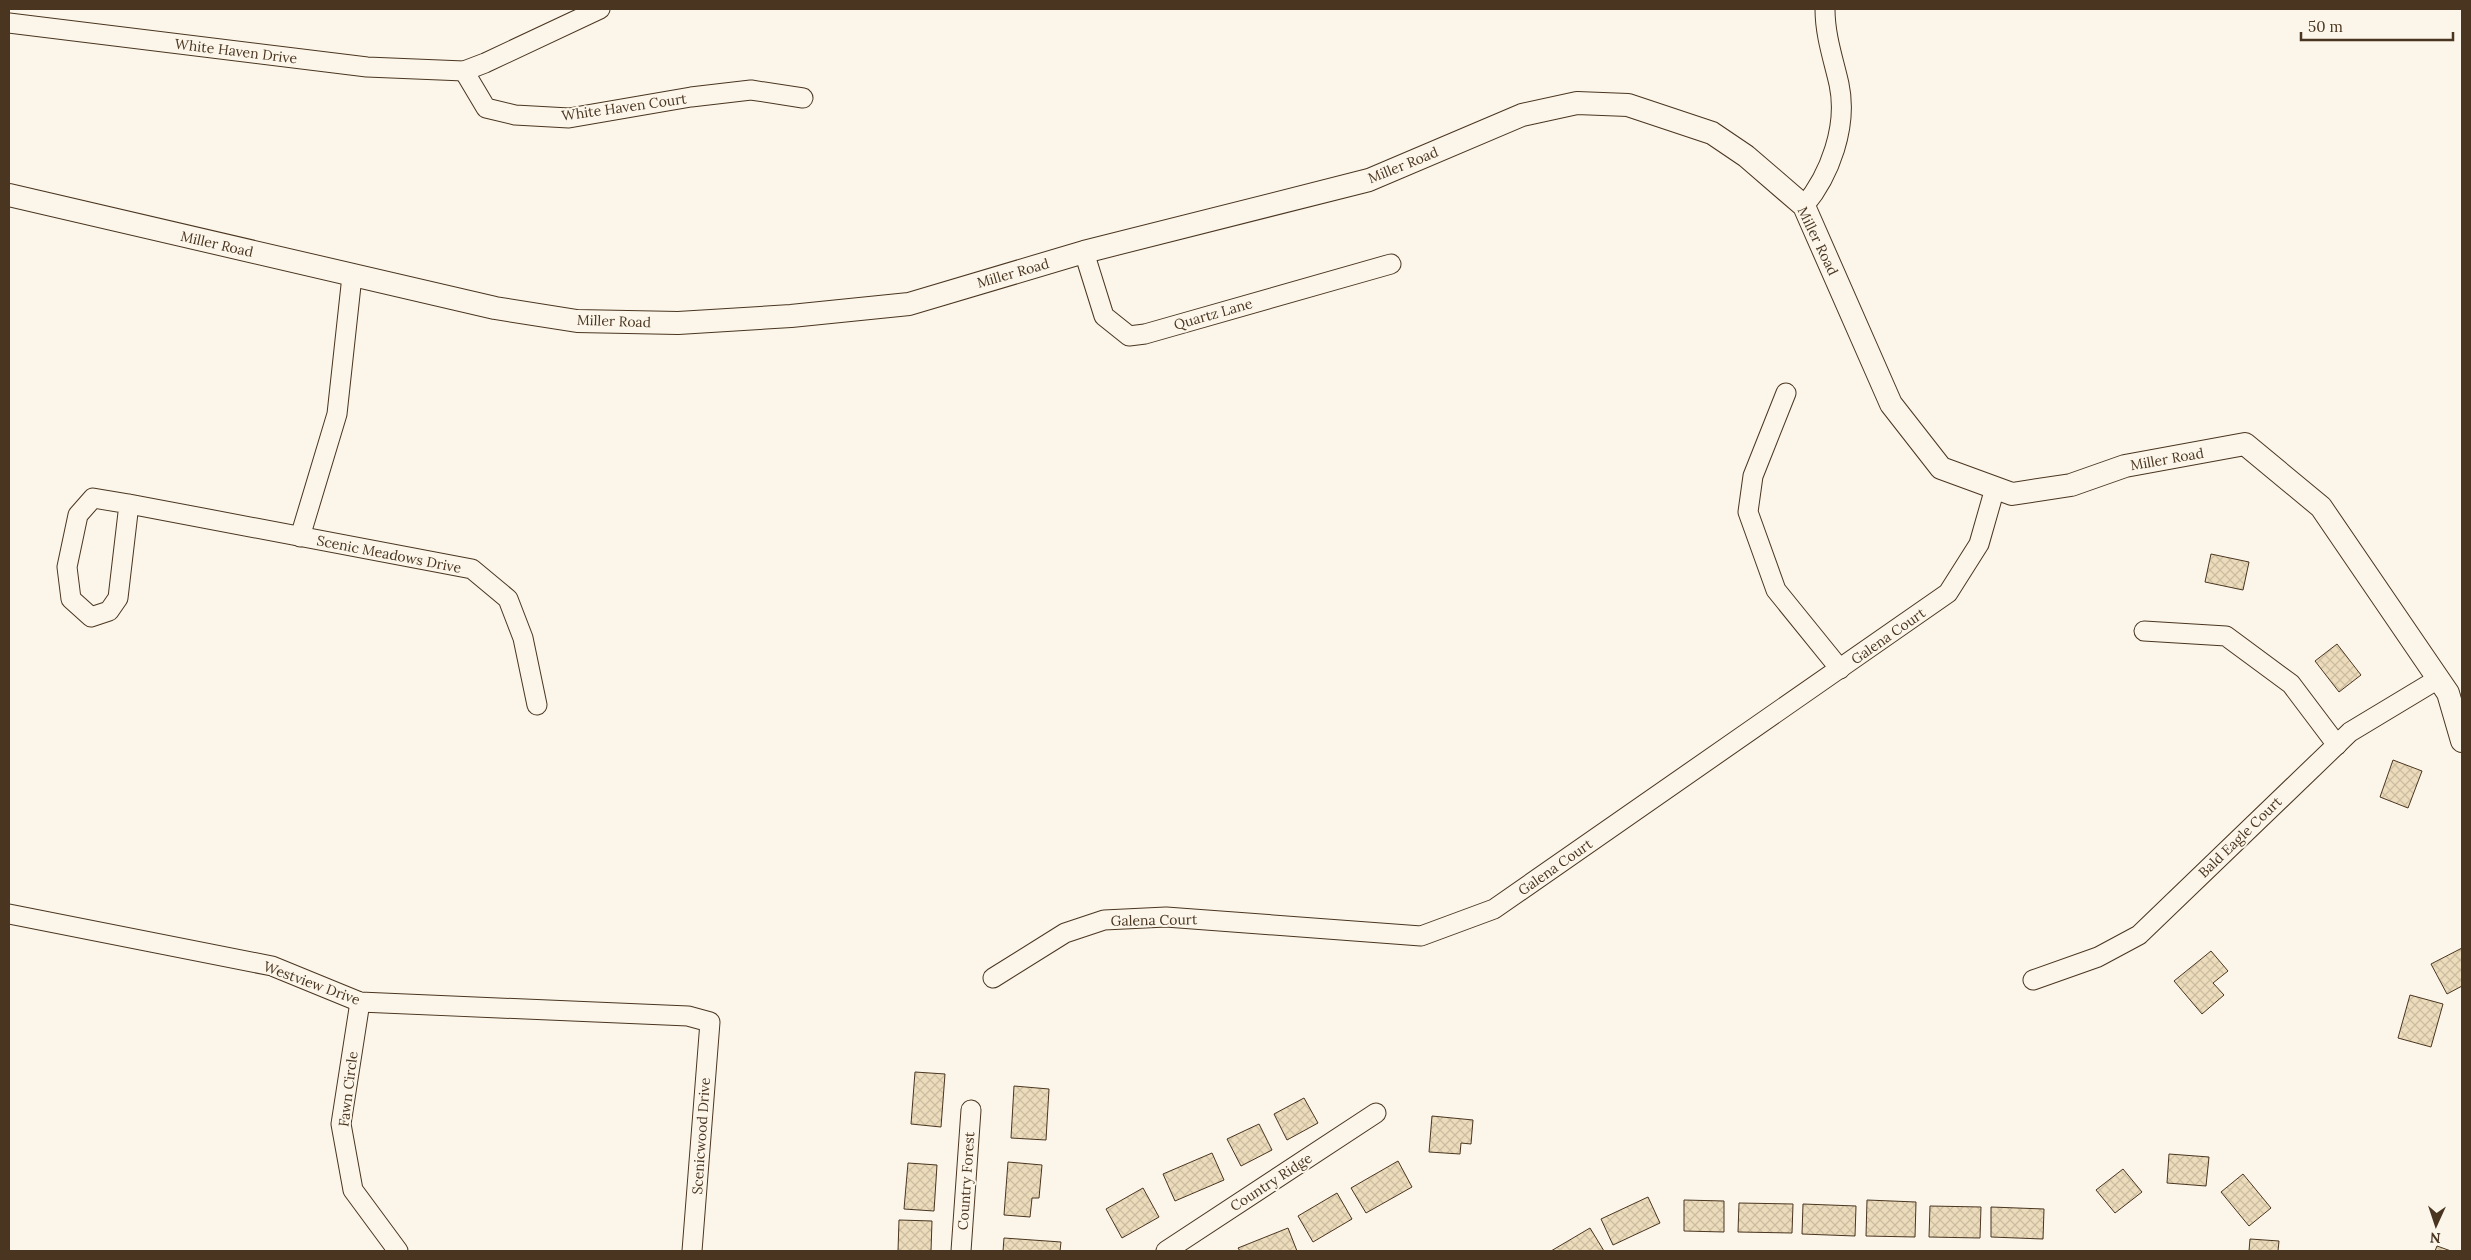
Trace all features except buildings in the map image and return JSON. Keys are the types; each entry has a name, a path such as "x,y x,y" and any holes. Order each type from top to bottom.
{"street":[{"path":"464,70 485,64 600,9"},
{"path":"1804,206 1817,190 1839,135 1841,116 1840,86 1825,30 1825,9"},
{"name":"White Haven Drive","path":"9,23 367,67 464,70"},
{"name":"White Haven Court","path":"464,70 486,108 515,115 569,118 691,97 752,90 803,98"},
{"name":"Miller Road","path":"9,196 495,308 577,321 678,323 791,316 909,304 1084,252 1369,180 1522,116 1577,104 1628,105 1712,132 1746,156 1804,206 1891,404 1941,468 2012,494 2071,485 2125,466 2245,444 2322,507 2448,692 2462,741"},
{"name":"Quartz Lane","path":"1084,252 1104,316 1130,336 1144,334 1391,264"},
{"name":"Scenic Meadows Drive","path":"300,537 337,414 352,276"},
{"path":"1786,393 1753,476 1748,512 1776,590 1840,670"},
{"name":"Galena Court","path":"993,978 1066,933 1104,920 1166,917 1420,936 1494,908 1840,670 1948,593 1979,544 1995,488"},
{"name":"Scenic Meadows Drive","path":"129,504 118,598 109,611 91,617 71,599 67,568 78,515 93,498 129,504 472,569 508,599 523,638 537,705"},
{"path":"2144,631 2226,636 2291,684 2337,745"},
{"name":"Bald Eagle Court","path":"2033,980 2098,957 2139,935 2350,732 2438,678"},
{"name":"Westview Drive","path":"9,914 272,966 360,1002 688,1016 710,1022"},
{"name":"Fawn Circle","path":"360,1002 341,1124 354,1190 398,1251"},
{"name":"Scenicwood Drive","path":"692,1251 710,1022"},
{"name":"Country Forest","path":"961,1251 972,1110"},
{"name":"Country Ridge","path":"1166,1251 1376,1113"}]}
